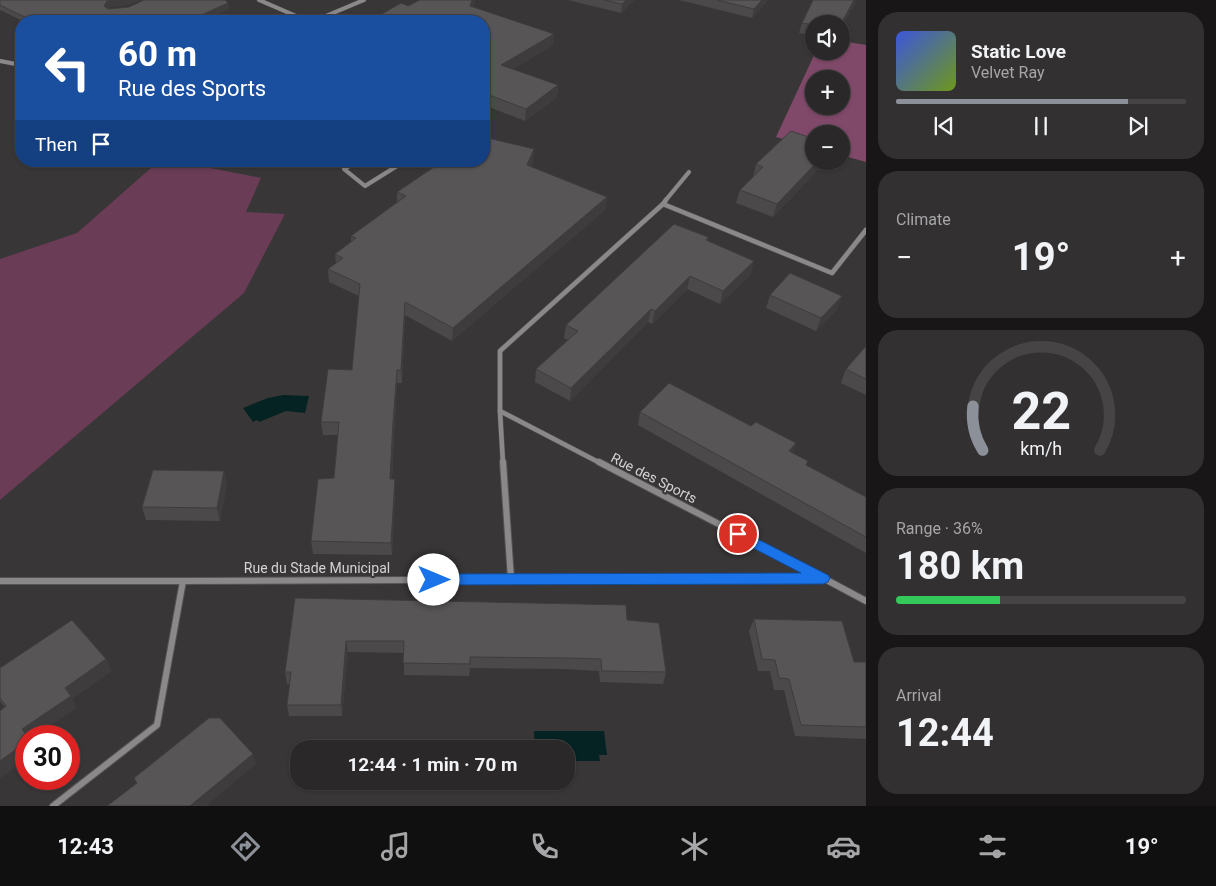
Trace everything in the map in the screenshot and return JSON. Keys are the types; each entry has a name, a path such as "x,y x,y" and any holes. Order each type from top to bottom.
{"street":[{"path":"259,0 294,15"},
{"path":"328,15 364,0"},
{"path":"0,61 15,64"},
{"path":"349,167 344,170 365,186 395,167"},
{"path":"511,579 500,411 500,351 663,204 689,172"},
{"path":"663,204 832,273 866,230"},
{"name":"Rue des Sports","path":"500,411 823,578"},
{"name":"Rue du Stade Municipal","path":"0,581 823,578 866,600"},
{"path":"53,806 157,725 183,581"}],"shaded area":[{"path":"850,42 866,45 866,162 850,158 850,125 805,125 805,145 776,137 805,75 805,115 850,115 850,70 807,70 812,60 850,60"},
{"path":"152,167 205,167 261,178 246,212 285,214 244,293 0,500 0,259 77,233"}],"water":[{"path":"283,395 309,396 305,413 286,411 259,422 257,420 253,422 243,408 268,398"},
{"path":"534,731 604,731 607,755 599,755 600,761 575,761 575,740 534,740"}],"building":[{"path":"0,0 122,0 107,1 104,6 108,9 129,7 144,0 225,0 228,3 201,15 21,15 0,5"},
{"path":"420,0 472,0 470,6 554,34 501,65 558,85 526,109 490,95 490,15 380,15 401,3 408,6"},
{"path":"604,0 626,0 622,4"},
{"path":"717,0 762,0 754,9"},
{"path":"813,0 854,0 846,15 806,15"},
{"path":"791,131 805,136 805,170 809,170 777,204 740,190 763,167 756,164"},
{"path":"490,138 534,149 527,165 607,197 453,328 405,302 401,370 397,370 393,422 390,479 395,479 391,543 311,541 318,479 334,478 339,422 321,422 328,369 352,370 360,284 328,269 343,258 335,254 356,238 351,236 406,196 397,192 434,167 490,167"},
{"path":"674,224 708,237 706,240 754,261 723,291 690,276 655,311 651,309 571,388 536,369 578,331 566,325"},
{"path":"790,273 842,296 821,318 770,295"},
{"path":"866,346 866,379 846,369"},
{"path":"669,383 751,426 756,422 796,443 789,451 808,461 806,465 866,497 866,537 640,412"},
{"path":"153,470 224,471 217,508 142,507"},
{"path":"295,598 626,605 627,620 659,623 666,672 602,671 601,659 470,657 470,664 403,663 404,641 346,641 341,705 287,705 291,672 285,672"},
{"path":"754,619 842,621 854,662 866,662 866,727 801,725 789,679 779,678 775,660 762,659"},
{"path":"72,620 106,659 65,688 71,696 28,725 15,725 15,750 0,761 0,711 6,706 0,698 0,668"},
{"path":"209,718 220,718 253,754 190,806 107,806 137,783 134,778"}],"route":[{"path":"434,580 823,578 738,534"}]}
